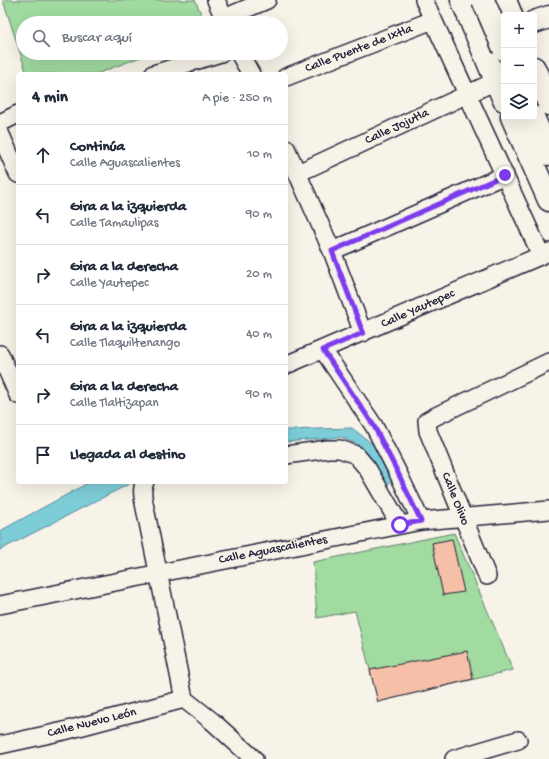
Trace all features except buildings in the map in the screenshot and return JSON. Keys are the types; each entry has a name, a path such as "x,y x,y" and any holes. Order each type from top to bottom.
{"main road":[{"path":"462,0 500,91"},
{"path":"483,0 504,48"},
{"path":"505,0 510,12"},
{"path":"537,21 549,16"},
{"path":"480,43 501,34"},
{"path":"537,75 549,104"},
{"path":"513,120 549,200"},
{"path":"534,120 549,154"}],"street":[{"path":"216,0 223,16"},
{"path":"233,16 267,0"},
{"path":"424,0 505,175 545,254"},
{"name":"Calle Puente de Ixtla","path":"288,76 433,20"},
{"path":"163,72 200,60"},
{"path":"244,60 250,72"},
{"name":"Calle Jojutla","path":"298,173 467,94 500,91"},
{"path":"0,123 16,115"},
{"path":"0,133 16,169"},
{"path":"288,152 332,251 363,333"},
{"path":"332,251 505,175"},
{"name":"Calle Yautepec","path":"288,364 545,254"},
{"path":"323,350 374,426 421,521"},
{"path":"0,354 16,390"},
{"name":"Calle Olivo","path":"486,576 428,431 427,421 434,416 549,362"},
{"path":"288,455 328,449 340,449 356,455 367,468 400,525"},
{"path":"144,484 142,492 144,503 184,699 212,721 254,759"},
{"name":"Calle Aguascalientes","path":"0,605 421,521 549,510"},
{"name":"Calle Nuevo León","path":"0,745 64,731 184,699"},
{"path":"454,759 518,740"}],"green space":[{"path":"3,0 195,0 202,16 16,16 16,40"},
{"path":"22,60 133,60 101,72 26,72"},
{"path":"454,533 513,670 378,702 355,611 317,618 313,562"}],"water":[{"path":"352,428 375,446 393,480 384,487 361,446 341,437 288,442 288,430"},
{"path":"86,484 129,484 0,550 0,531"}],"route":[{"path":"400,525 421,521 374,426 323,350 363,333 332,251 505,175"}]}
